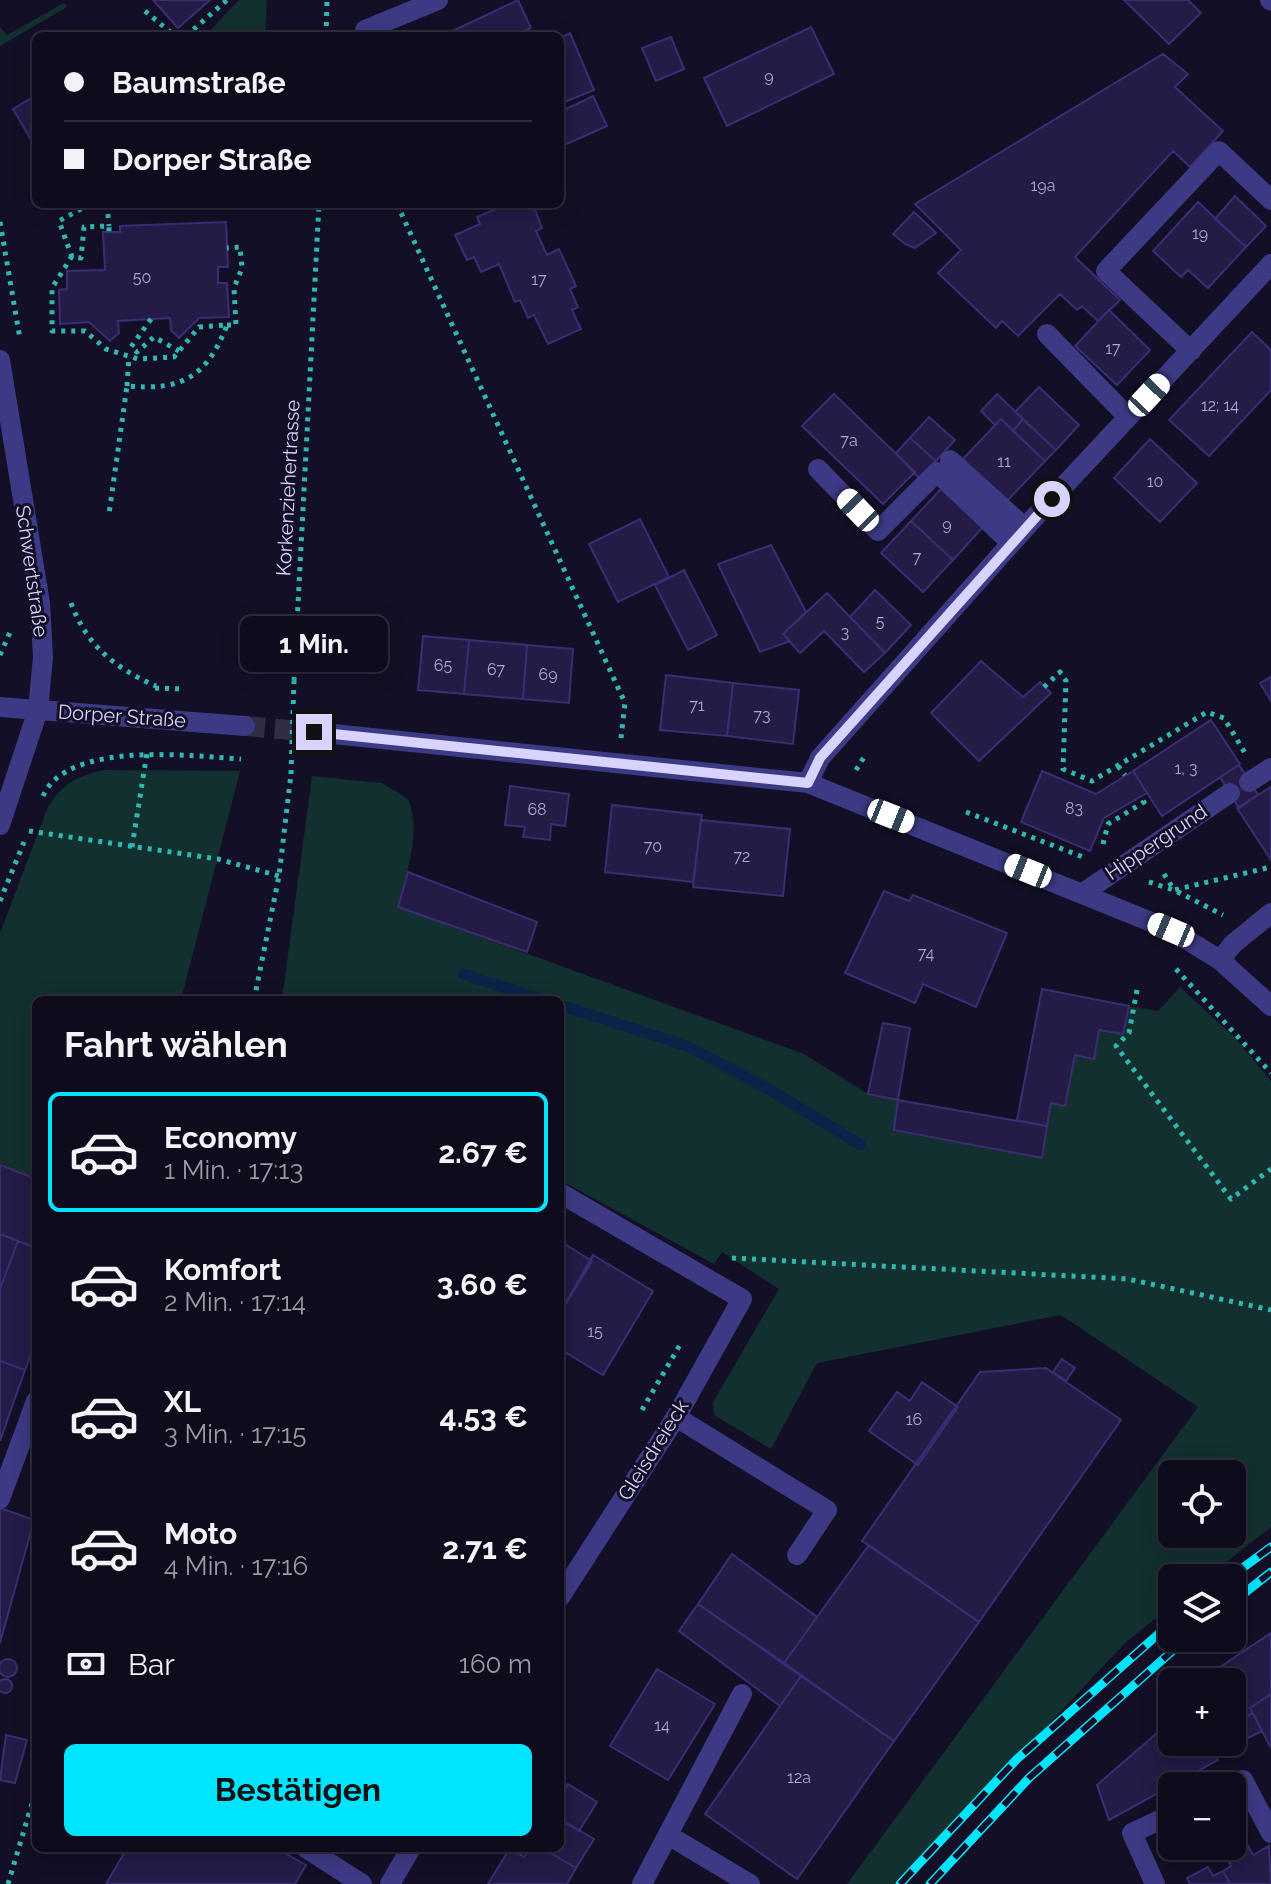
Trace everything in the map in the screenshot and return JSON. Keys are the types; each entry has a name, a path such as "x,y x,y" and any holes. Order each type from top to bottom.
{"street":[{"path":"365,30 438,0"},
{"path":"1191,351 1106,271 1219,151 1271,200"},
{"path":"808,783 820,758 1018,535 1271,264"},
{"path":"1047,334 1128,417"},
{"name":"Schwertstraße","path":"0,360 40,603 43,657 38,710 7,827"},
{"path":"950,460 1018,535"},
{"path":"818,469 878,531 937,472 1018,535"},
{"name":"Dorper Straße","path":"0,707 245,726"},
{"path":"314,732 808,783 1171,930 1220,960 1271,1006"},
{"name":"Hippergrund","path":"1083,893 1230,793"},
{"path":"1220,960 1233,944 1271,913"},
{"path":"564,1195 714,1283"},
{"name":"Gleisdreieck","path":"564,1591 676,1417 742,1299 714,1283"},
{"path":"0,1499 32,1412"},
{"path":"676,1417 827,1510 797,1555"},
{"path":"642,1884 742,1694"},
{"path":"1246,1786 1271,1833"},
{"path":"1155,1884 1132,1833 1158,1821"},
{"path":"668,1835 750,1884"},
{"path":"312,1852 362,1884"},
{"path":"390,1884 409,1852"}],"path":[{"path":"191,32 227,0"},
{"path":"326,32 327,0"},
{"path":"145,11 170,32"},
{"path":"72,256 59,221 83,208"},
{"path":"72,256 81,258 84,227 109,229 107,208"},
{"name":"Korkenziehertrasse","path":"255,996 279,876 291,774 319,208"},
{"path":"399,208 625,703 620,739"},
{"path":"72,256 52,288 52,331 85,331 106,349 129,357 174,357 199,327 236,325 234,288 242,268 240,247 227,248"},
{"path":"151,319 131,347 137,352 154,337 179,351"},
{"path":"127,386 154,389 181,382 206,367 227,325"},
{"path":"109,514 129,357"},
{"path":"1044,687 1060,672 1066,681 1063,769 1092,781 1207,712 1224,718 1257,771"},
{"path":"132,847 151,718"},
{"path":"40,804 45,791 62,773 84,764 147,753 241,759"},
{"path":"1118,766 1125,775"},
{"path":"1108,856 1102,840 1108,824 1144,802 1140,797"},
{"path":"0,901 34,818"},
{"path":"7,827 218,859 279,876"},
{"path":"1174,890 1271,867"},
{"path":"1169,962 1271,1073"},
{"path":"1137,990 1129,1033 1116,1046 1231,1199 1271,1169"},
{"path":"721,1251 732,1258 1128,1279 1271,1310"},
{"path":"714,1283 732,1258"},
{"path":"634,1424 685,1334"},
{"path":"8,1884 32,1803"}],"green space":[{"path":"239,0 267,0 265,32 209,32"},
{"path":"64,3 67,7 0,46 0,27 7,35"},
{"path":"104,770 240,771 182,996 32,996 32,1177 0,1165 0,933 48,807 59,792 86,775"},
{"path":"312,776 382,783 408,799 413,839 398,907 804,1054 868,1094 898,1100 894,1131 1042,1157 1051,1103 1065,1105 1075,1055 1094,1059 1099,1030 1123,1034 1129,1006 1158,1011 1180,987 1236,1039 1271,1081 1271,1527 1246,1547 1246,1460 1159,1460 1198,1407 1061,1315 817,1363 771,1449 714,1415 713,1402 779,1289 722,1252 714,1264 564,1182 564,996 283,996"},
{"path":"1158,1461 1158,1548 1244,1548 1224,1564 1158,1564 1158,1616 1124,1644 899,1884 847,1884"}],"building":[{"path":"153,0 210,0 178,28"},
{"path":"518,0 531,28 522,32 450,32"},
{"path":"1124,0 1188,0 1201,13 1169,44"},
{"path":"811,27 834,74 727,126 704,78"},
{"path":"570,33 594,90 564,102 564,36"},
{"path":"671,37 684,69 656,81 642,48"},
{"path":"1163,54 1188,74 1175,87 1223,131 1190,167 1173,151 1075,257 1120,300 1098,321 1082,306 1077,310 1060,294 1018,336 1002,321 996,328 938,273 961,250 915,204"},
{"path":"593,96 607,126 564,145 564,110"},
{"path":"32,97 32,141 13,109"},
{"path":"1235,196 1266,226 1246,247 1215,219"},
{"path":"1198,202 1246,247 1208,288 1188,270 1181,277 1153,251"},
{"path":"498,208 534,208 542,228 536,231 547,255 559,249 576,286 570,289 578,307 572,310 581,329 548,344 534,315 528,318 520,300 515,302 499,264 481,272 474,257 467,260 455,235 480,224 477,217"},
{"path":"914,212 936,233 915,248 893,234"},
{"path":"226,222 228,267 218,267 218,283 227,283 229,317 199,318 179,338 171,330 170,318 118,321 119,333 110,341 89,322 60,324 59,290 67,289 67,271 105,270 103,232 120,232 120,226"},
{"path":"1109,310 1150,350 1117,385 1075,346"},
{"path":"1252,332 1271,350 1271,390 1209,456 1169,420"},
{"path":"1039,387 1079,425 1056,450 1015,412"},
{"path":"834,394 915,472 883,504 802,426"},
{"path":"997,394 1023,419 1013,431 1001,419 995,425 981,411"},
{"path":"929,417 955,440 936,461 910,438"},
{"path":"1001,419 1045,461 1007,501 962,460"},
{"path":"1023,419 1056,450 1045,461 1013,431"},
{"path":"910,438 936,461 919,478 896,453"},
{"path":"1150,439 1197,483 1160,522 1114,478"},
{"path":"941,489 983,527 953,560 911,521"},
{"path":"640,519 669,577 618,602 589,544"},
{"path":"911,521 953,560 923,592 881,553"},
{"path":"771,545 806,612 783,634 790,641 760,652 718,564"},
{"path":"684,570 717,635 688,650 655,585"},
{"path":"875,590 911,625 885,653 850,617"},
{"path":"827,593 885,653 864,672 824,631 800,653 783,634"},
{"path":"423,636 469,640 464,694 418,690"},
{"path":"469,640 527,645 523,699 464,694"},
{"path":"527,645 573,649 569,703 523,699"},
{"path":"981,661 1023,697 1040,682 1051,693 979,761 931,713"},
{"path":"666,675 733,683 727,736 660,730"},
{"path":"1271,677 1271,701 1260,683"},
{"path":"733,683 799,690 793,744 727,736"},
{"path":"1211,720 1240,764 1162,816 1133,771"},
{"path":"1239,765 1258,795 1239,808 1220,777"},
{"path":"1042,771 1096,794 1133,771 1147,793 1104,818 1090,851 1021,822"},
{"path":"510,786 569,794 565,826 551,824 550,840 523,837 525,827 505,825"},
{"path":"1271,787 1271,860 1237,808"},
{"path":"612,805 702,815 693,882 605,872"},
{"path":"701,820 790,829 783,896 693,887"},
{"path":"408,872 537,922 527,952 398,907"},
{"path":"884,891 909,901 913,895 1007,933 976,1007 923,984 915,1003 845,973"},
{"path":"1042,989 1129,1006 1123,1034 1099,1030 1094,1059 1075,1055 1065,1106 1051,1103 1047,1126 1017,1120"},
{"path":"883,1023 910,1028 898,1100 868,1094"},
{"path":"898,1100 1047,1126 1042,1158 894,1130"},
{"path":"0,1165 32,1177 32,1246 0,1234"},
{"path":"0,1234 18,1241 0,1289"},
{"path":"18,1241 32,1246 32,1352 25,1370 0,1361 0,1289"},
{"path":"564,1244 592,1261 564,1306"},
{"path":"593,1255 653,1291 603,1375 564,1351 564,1306"},
{"path":"1062,1359 1075,1368 1066,1381 1053,1372"},
{"path":"0,1361 25,1370 0,1441"},
{"path":"1046,1368 1121,1420 979,1622 862,1541 980,1372"},
{"path":"922,1382 958,1407 918,1465 869,1431 897,1392 910,1401"},
{"path":"0,1508 32,1519 32,1527 0,1643"},
{"path":"869,1545 979,1622 894,1741 784,1663"},
{"path":"732,1554 817,1617 784,1663 698,1604"},
{"path":"698,1604 801,1676 780,1706 679,1631"},
{"path":"1271,1633 1271,1694 1250,1708 1253,1713 1246,1717 1246,1668 1218,1668"},
{"path":"8,1659 17,1668 8,1677 -1,1668"},
{"path":"657,1669 715,1704 668,1780 610,1746"},
{"path":"801,1676 894,1741 797,1879 705,1814"},
{"path":"0,1681 10,1681 10,1691 0,1691"},
{"path":"1271,1694 1271,1748 1250,1708"},
{"path":"1253,1713 1262,1731 1246,1739 1246,1717"},
{"path":"1158,1732 1158,1756 1215,1756 1218,1760 1196,1772 1158,1772 1158,1793 1109,1820 1097,1785"},
{"path":"6,1735 27,1740 15,1783 0,1780"},
{"path":"568,1784 597,1802 579,1831 564,1822 564,1791"},
{"path":"564,1821 594,1839 576,1868 549,1852 564,1852"},
{"path":"1269,1846 1271,1884 1230,1884 1223,1871 1231,1866 1228,1860 1246,1860 1246,1847 1253,1855"},
{"path":"125,1852 283,1852 306,1865 295,1884 106,1884"},
{"path":"508,1852 516,1852 524,1857 527,1852 549,1852 576,1868 567,1884 488,1884"},
{"path":"1208,1867 1213,1876 1223,1871 1230,1884 1190,1884 1187,1878"}],"waterway":[{"path":"463,974 531,996"},
{"path":"564,1006 687,1046 767,1088 861,1145"}],"tunnel":[{"path":"245,726 314,732"}],"railway":[{"path":"1246,1565 1271,1547"},
{"path":"1246,1592 1271,1572"},
{"path":"900,1884 1016,1760 1158,1634"},
{"path":"930,1884 1030,1777 1171,1652"}],"route":[{"path":"314,732 808,783 820,758 1052,499"}]}
